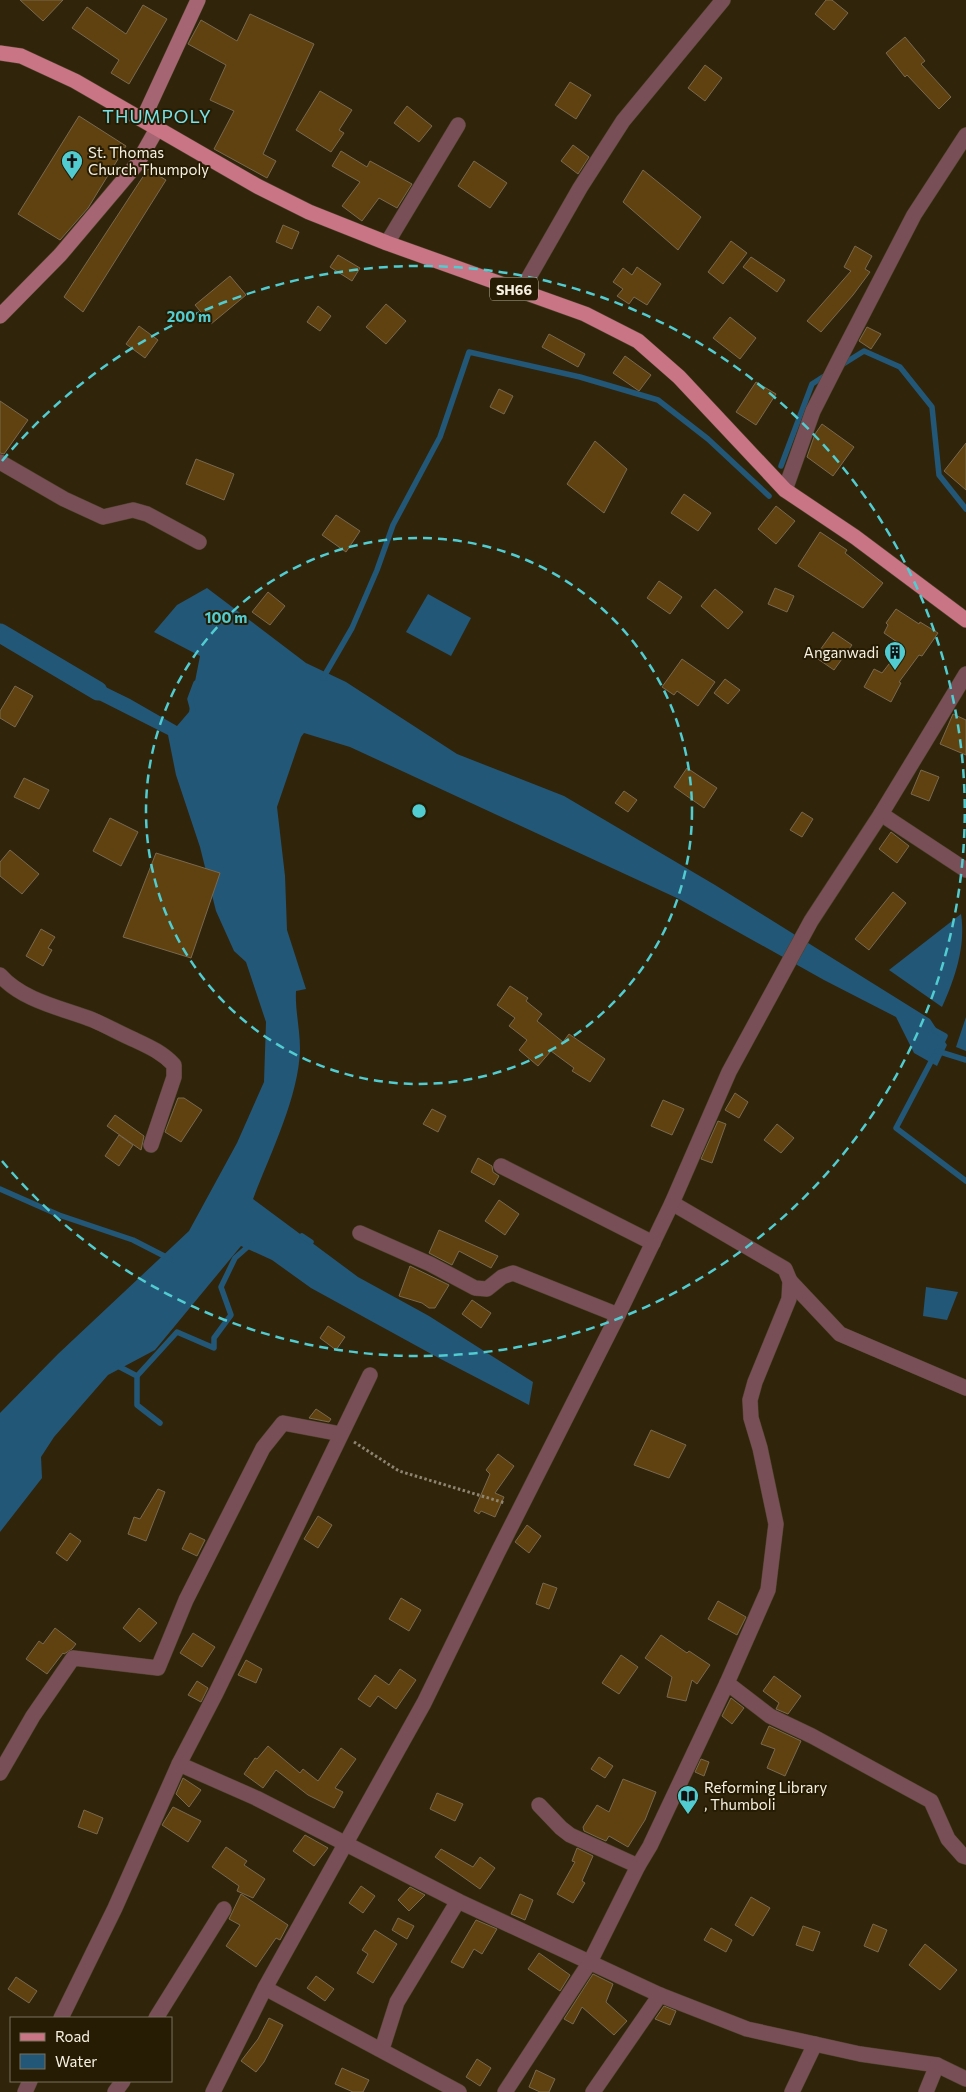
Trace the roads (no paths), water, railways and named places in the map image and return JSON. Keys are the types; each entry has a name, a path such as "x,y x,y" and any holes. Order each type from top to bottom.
{"main road":[{"path":"142,119 198,0"},
{"name":"SH66","path":"0,53 21,56 75,81 158,127 257,186 309,212 585,314 638,341 679,378 786,490 855,537 966,620"},
{"path":"0,316 60,255 137,164 158,127"}],"street":[{"path":"520,291 580,188 623,121 723,0"},
{"path":"387,242 458,125"},
{"path":"786,490 813,411 914,215 966,135"},
{"path":"0,462 64,499 103,517 133,510 146,514 199,542"},
{"path":"213,2092 265,1988 424,1703 618,1315 672,1203 729,1072 811,921 881,814 966,674"},
{"path":"881,814 966,870"},
{"path":"0,975 22,992 50,1005 93,1020 164,1054 174,1065 174,1078 151,1145"},
{"path":"501,1166 653,1242"},
{"path":"672,1203 785,1269 790,1281 840,1334 966,1388"},
{"path":"360,1234 430,1264 475,1288 487,1289 502,1277 513,1272 618,1315"},
{"path":"505,2092 590,1962 650,1846 768,1590 776,1524 760,1448 751,1418 750,1400 755,1382 789,1300 790,1281"},
{"path":"61,2017 115,1908 178,1764 216,1693 370,1375"},
{"path":"0,1773 33,1716 73,1658 158,1668 186,1600 263,1448 283,1422 341,1434"},
{"path":"726,1683 770,1716 812,1736 931,1801 948,1839 966,1857"},
{"path":"178,1764 256,1798 458,1901 660,1995 747,2029 860,2054 937,2065 966,2079"},
{"path":"539,1805 570,1835 638,1866"},
{"path":"382,2049 396,2002 458,1901"},
{"path":"157,2017 224,1909"},
{"path":"265,1988 382,2049 459,2092"},
{"path":"593,2092 660,1995"},
{"path":"792,2092 815,2044"},
{"path":"926,2092 937,2065"}],"water":[{"path":"207,588 306,663 346,682 457,754 564,796 715,885 930,1019 947,1045 937,1066 914,1053 896,1017 824,980 679,899 350,747 304,733 277,807 285,876 287,930 306,989 296,991 300,1049 295,1086 289,1106 253,1199 358,1277 429,1316 533,1382 529,1405 311,1288 272,1260 241,1246 155,1350 108,1375 54,1437 41,1457 42,1478 0,1532 0,1413 58,1354 189,1231 237,1143 264,1082 266,1022 246,962 234,951 216,911 200,847 176,775 168,735 73,687 77,673 130,699 177,726 189,712 200,656 154,632 177,605"},
{"path":"428,594 471,618 451,656 406,632"},
{"path":"961,914 961,950 951,985 942,1007 889,970"},
{"path":"966,1017 966,1051 956,1047"},
{"path":"926,1287 958,1292 947,1320 923,1316"}],"waterway":[{"path":"840,366 864,351 900,367 932,407 939,475 966,509"},
{"path":"323,678 352,628 377,570 393,525 440,437 469,352 580,377 658,400 708,439 769,496"},
{"path":"781,466 812,384 826,375"},
{"path":"0,633 98,691"},
{"path":"193,710 190,699 196,683"},
{"path":"934,1030 945,1036 940,1046"},
{"path":"937,1051 966,1060"},
{"path":"934,1056 896,1128 966,1181"},
{"path":"0,1189 59,1215 133,1240 170,1259"},
{"path":"302,1236 311,1242"},
{"path":"137,1376 177,1332 214,1348 214,1338 231,1315 221,1287 235,1258 252,1243"},
{"path":"116,1365 137,1376 137,1405 160,1423"}],"place":[{"name":"St. Thomas Church Thumpoly","path":"72,180"},
{"name":"Anganwadi","path":"895,671"},
{"name":"Reforming Library , Thumboli","path":"688,1815"}],"district":[{"name":"THUMPOLY","path":"157,116"}]}
